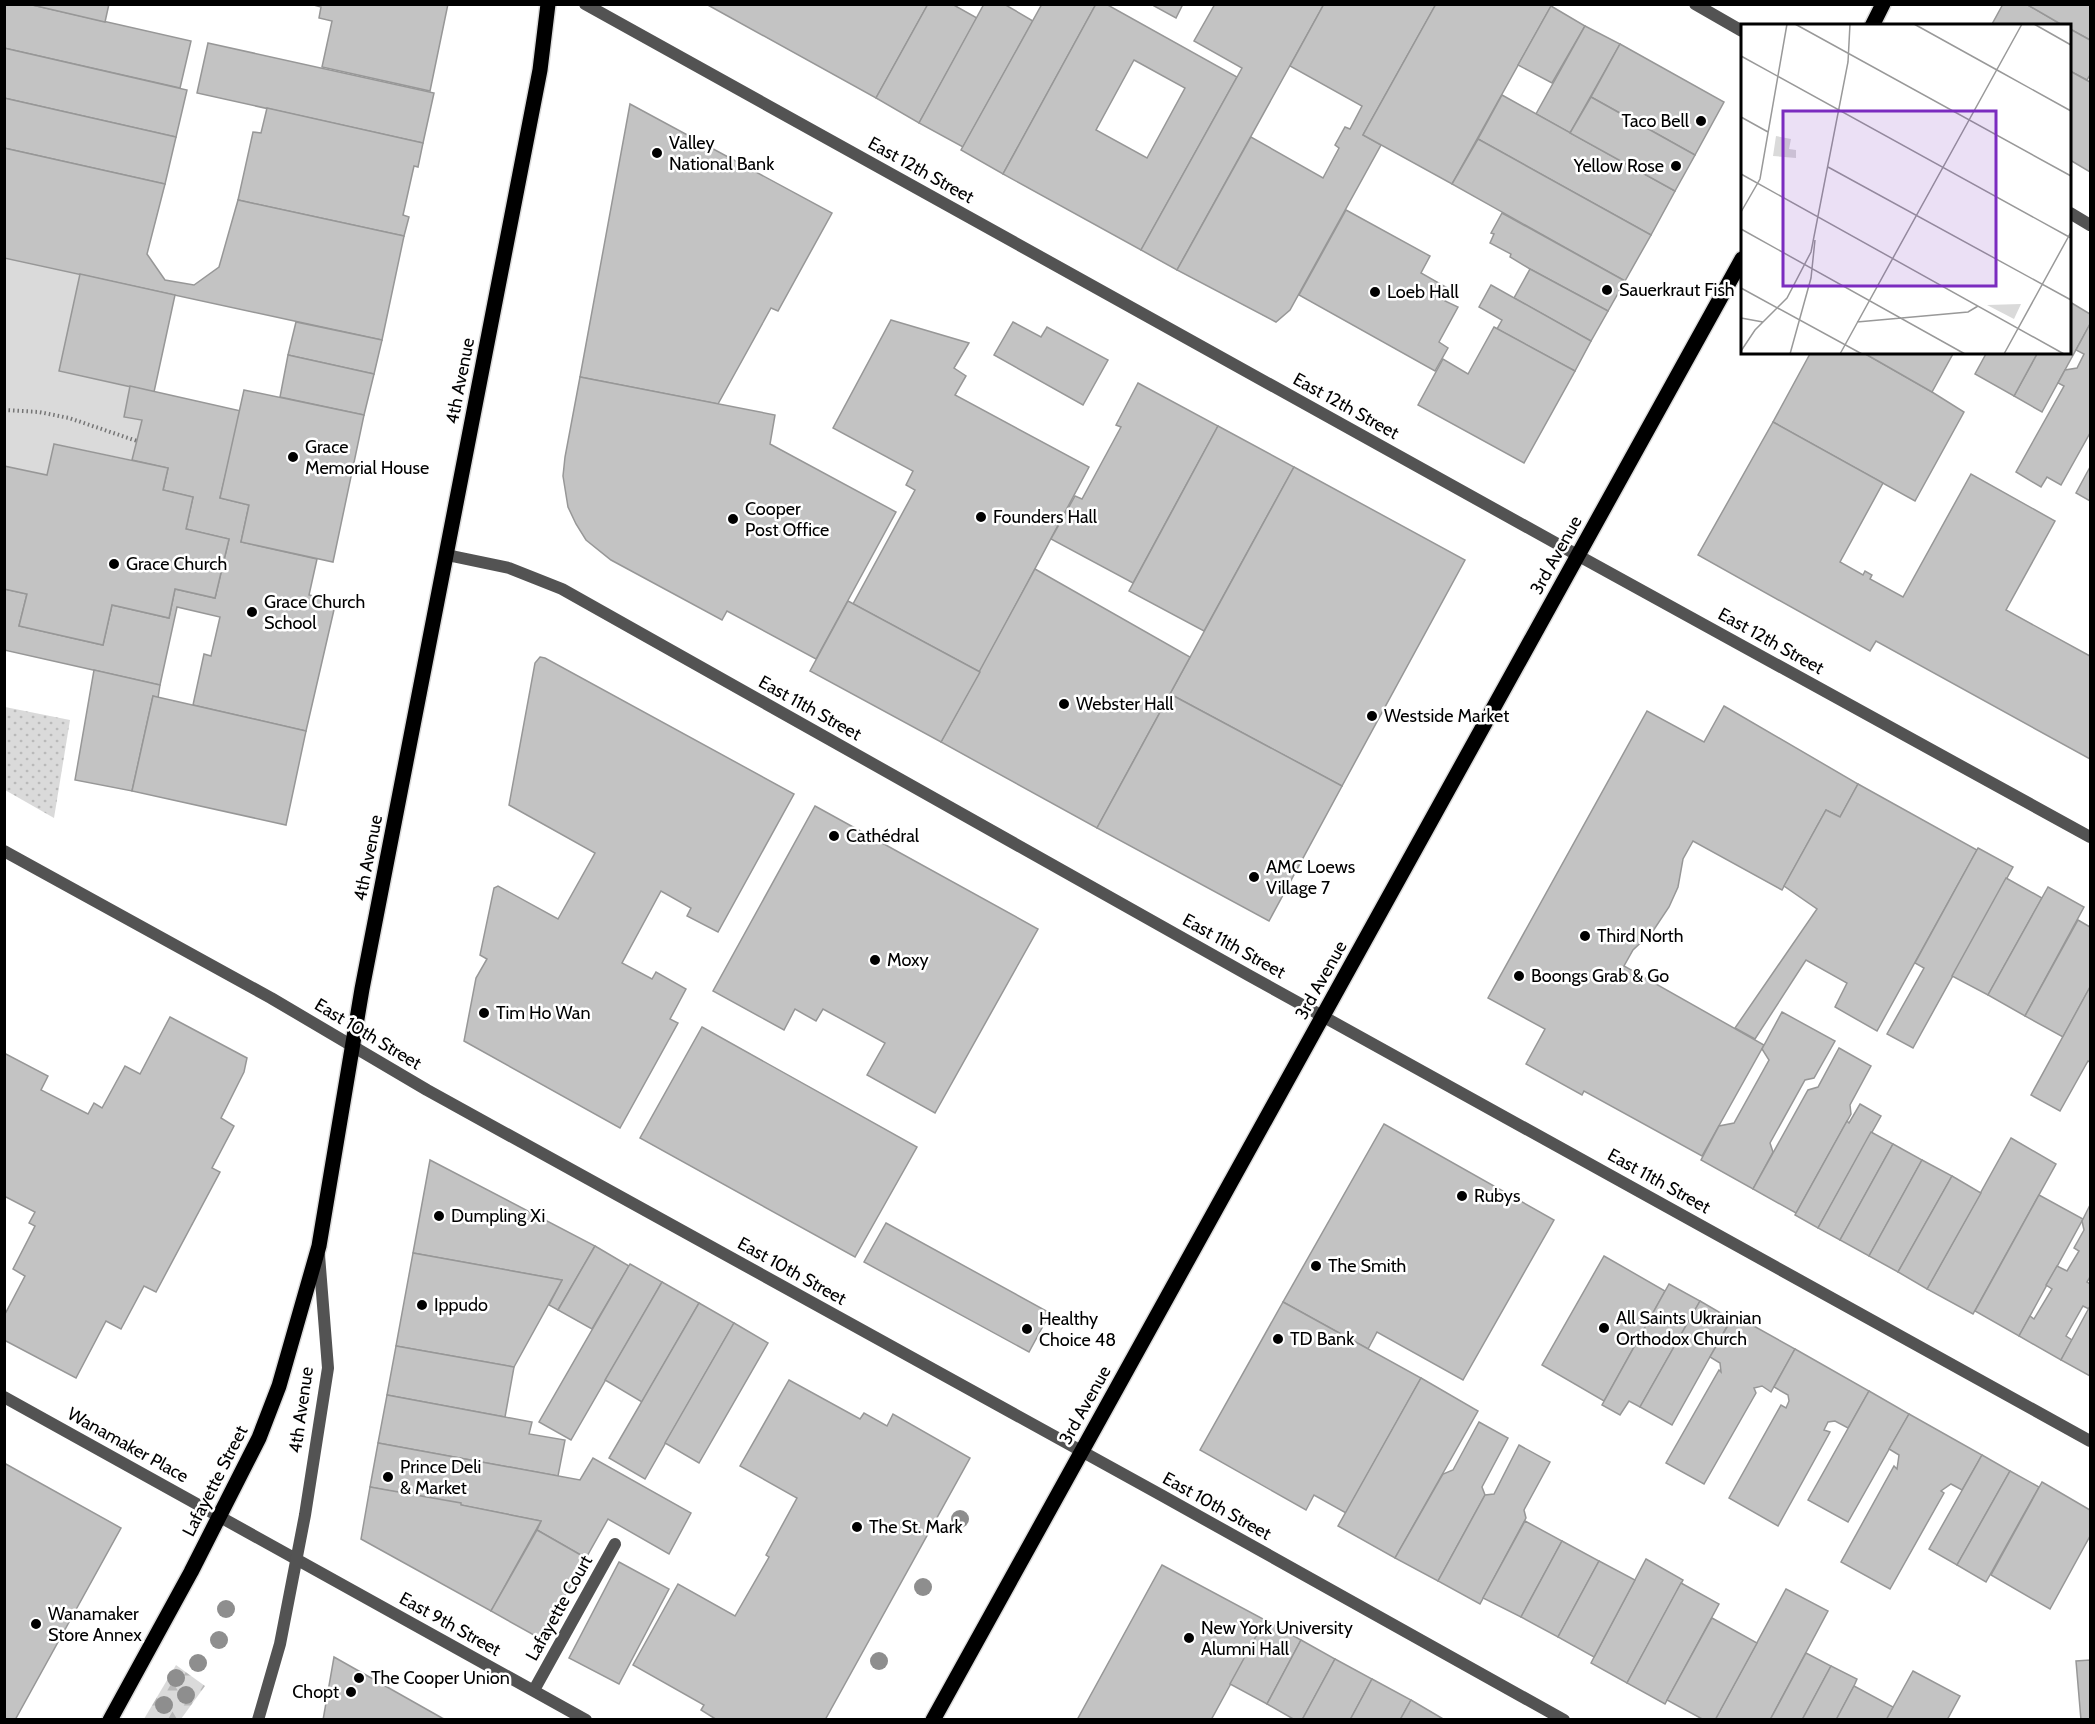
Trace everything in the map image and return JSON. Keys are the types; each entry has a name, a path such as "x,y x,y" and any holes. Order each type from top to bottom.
{"main road":[{"name":"4th Avenue","path":"319,1246 362,988 540,70 548,4"},
{"path":"1873,24 1883,4"},
{"name":"3rd Avenue","path":"933,1719 1741,263"},
{"name":"Lafayette Street","path":"110,1719 256,1446 279,1386 319,1246"}],"street":[{"name":"East 12th Street","path":"585,4 1579,556 2091,837"},
{"path":"1695,4 1741,30"},
{"path":"2071,214 2091,225"},
{"name":"East 11th Street","path":"447,555 509,568 562,589 1323,1017 2091,1441"},
{"name":"East 10th Street","path":"4,851 458,1107 1564,1719"},
{"name":"4th Avenue","path":"258,1719 280,1644 297,1560 328,1368 319,1246"},
{"name":"Wanamaker Place","path":"4,1397 297,1560"},
{"name":"Lafayette Court","path":"534,1690 615,1544"},
{"name":"East 9th Street","path":"297,1560 586,1719"}],"path":[{"path":"4,410 39,412 69,418 137,441"}],"green space":[{"path":"5,257 80,274 59,370 130,386 124,417 142,420 132,460 55,444 47,475 5,466"},
{"path":"5,707 70,720 54,818 5,790"},
{"path":"176,1665 205,1686 181,1719 144,1719"}],"building":[{"path":"4,4 28,4 191,41 180,88 4,48"},
{"path":"28,4 109,4 105,22"},
{"path":"310,4 448,4 430,91 322,67 332,21 319,18 321,7"},
{"path":"706,4 928,4 876,98"},
{"path":"928,4 952,4 977,18 919,123 876,98"},
{"path":"984,4 1004,4 1033,21 963,147 919,123"},
{"path":"1042,4 1096,4 1003,174 961,150"},
{"path":"1096,4 1106,4 1237,77 1141,250 1003,174","holes":["1134,60 1185,88 1147,158 1096,130"]},
{"path":"1155,4 1183,4 1176,18 1154,6"},
{"path":"1215,4 1324,4 1177,270 1141,250 1242,68 1194,41"},
{"path":"1324,4 1436,4 1363,135 1381,145 1290,310 1276,322 1177,270 1251,137 1323,178 1339,148 1335,145 1345,127 1350,129 1362,106 1290,66"},
{"path":"1436,4 1548,4 1551,6 1452,184 1363,135"},
{"path":"2003,4 2026,4 2061,24 1992,24"},
{"path":"2026,4 2090,4 2090,40 2071,30 2071,24 2061,24"},
{"path":"1551,6 1585,26 1552,83 1518,65"},
{"path":"1585,26 1620,44 1570,133 1536,114"},
{"path":"2071,30 2090,40 2090,75 2087,80 2071,72"},
{"path":"208,43 434,93 423,143 197,93"},
{"path":"1620,44 1724,102 1695,155 1591,97"},
{"path":"4,48 187,90 176,137 4,98"},
{"path":"2071,72 2090,82 2090,172 2071,161"},
{"path":"1502,95 1675,191 1651,235 1478,139"},
{"path":"1591,97 1695,155 1675,191 1570,133"},
{"path":"4,98 176,137 165,184 4,148"},
{"path":"630,104 832,213 778,311 771,308 718,404 580,377"},
{"path":"267,108 423,143 418,167 414,166 403,215 409,217 404,236 238,200 253,132 261,133"},
{"path":"1478,139 1651,235 1625,281 1452,184"},
{"path":"4,148 165,184 147,254 165,280 194,285 219,267 238,200 404,236 382,340 4,258"},
{"name":"Loeb Hall","path":"1346,210 1430,256 1421,273 1451,290 1445,301 1458,307 1439,342 1448,348 1435,371 1299,295"},
{"path":"1502,213 1625,281 1608,311 1530,269 1510,257 1511,254 1490,243 1494,234 1491,233"},
{"path":"1530,269 1608,311 1591,341 1514,298"},
{"path":"80,274 175,295 154,392 59,371"},
{"path":"1491,285 1591,341 1575,371 1497,329 1502,320 1479,307"},
{"path":"2071,303 2090,314 2090,324 2042,412 2014,396 2037,354 2071,354"},
{"name":"Founders Hall","path":"891,320 969,343 954,368 966,376 955,395 1089,467 980,672 853,604 915,490 906,485 913,471 833,428"},
{"path":"296,322 382,340 374,374 288,355"},
{"path":"1013,322 1041,337 1047,327 1108,360 1083,405 994,355"},
{"path":"2090,324 2090,433 2061,485 2047,477 2041,487 2016,472 2064,386 2058,383 2065,370 2077,368 2084,354 2076,350"},
{"path":"1494,327 1575,371 1524,463 1418,405 1443,359 1468,374"},
{"path":"1810,354 1866,354 1964,412 1915,501 1773,422"},
{"path":"1866,354 1953,354 1932,392"},
{"path":"1986,354 2037,354 2014,396 1975,374"},
{"path":"288,355 374,374 364,415 280,397"},
{"name":"Cooper Post Office","path":"580,377 775,415 770,444 896,512 816,659 727,611 722,620 611,560 586,540 568,507 563,476"},
{"path":"1138,383 1218,426 1133,583 1051,539 1075,496 1082,499 1121,427 1116,425"},
{"path":"130,386 241,411 220,498 249,505 241,542 317,559 309,595 336,601 306,731 193,705 204,654 211,656 220,617 177,607 160,685 4,650 4,589 27,594 19,626 103,645 112,605 169,618 175,589 215,598 229,539 186,529 193,497 163,490 168,468 132,460 142,420 124,417"},
{"name":"Grace Memorial House","path":"244,390 364,415 333,562 241,542 249,505 220,498"},
{"path":"1773,422 1883,483 1840,562 1863,575 1865,571 1872,575 1870,579 1903,597 1971,474 2055,521 2006,610 2090,656 2090,759 1876,641 1870,651 1698,555"},
{"path":"1218,426 1294,467 1204,631 1129,591"},
{"name":"Grace Church","path":"54,444 168,468 163,490 193,497 186,529 229,539 215,598 175,589 169,618 112,605 103,645 19,626 27,594 4,589 4,466 47,475"},
{"path":"1294,467 1465,560 1342,786 1170,694"},
{"path":"2090,467 2090,501 2076,493"},
{"name":"Webster Hall","path":"1035,569 1190,657 1097,828 941,742"},
{"path":"848,601 980,672 941,742 810,671"},
{"path":"540,657 794,794 718,932 687,916 691,908 661,891 622,963 652,979 656,972 686,989 670,1019 678,1023 620,1128 464,1041 476,978 487,959 480,955 494,888 498,886 558,919 595,853 509,805 535,663"},
{"path":"94,670 160,685 158,698 153,696 132,791 75,780"},
{"path":"1170,694 1342,786 1269,921 1097,828"},
{"path":"153,696 306,731 286,825 132,791"},
{"name":"Third North","path":"1724,706 1858,784 1840,817 1826,810 1782,890 1693,841 1683,859 1678,887 1669,907 1653,931 1633,950 1624,966 1764,1045 1702,1156 1584,1091 1582,1095 1526,1064 1545,1029 1488,998 1647,711 1704,742"},
{"path":"1858,784 1977,850 1877,1031 1835,1007 1847,983 1806,960 1755,1039 1735,1028 1817,909 1784,886 1826,810 1840,817"},
{"name":"Moxy","path":"815,806 1038,929 935,1113 867,1075 885,1043 823,1009 816,1021 795,1009 784,1030 713,991"},
{"path":"1978,848 2013,867 1913,1048 1887,1034 1924,968 1915,963"},
{"path":"2006,878 2042,898 1988,995 1952,976"},
{"path":"2048,887 2084,907 2025,1016 1988,995"},
{"path":"2078,920 2090,927 2090,987 2063,1037 2025,1016"},
{"path":"2090,987 2090,1062 2088,1061 2060,1111 2031,1095"},
{"path":"1782,1012 1835,1041 1814,1078 1805,1080 1770,1143 1773,1152 1753,1189 1701,1160 1719,1126 1734,1123 1769,1060 1762,1049"},
{"path":"170,1017 247,1058 244,1072 221,1118 234,1126 212,1168 220,1172 156,1292 144,1286 121,1329 106,1321 76,1378 4,1340 4,1316 25,1276 13,1269 35,1226 29,1223 35,1212 4,1196 4,1053 48,1076 41,1090 88,1114 94,1103 102,1108 125,1066 140,1074"},
{"path":"702,1027 917,1147 855,1257 640,1138"},
{"path":"1839,1048 1871,1066 1850,1105 1851,1114 1796,1213 1753,1189 1808,1090 1818,1087"},
{"path":"1860,1104 1881,1116 1818,1228 1795,1215 1847,1121 1849,1123"},
{"path":"1384,1124 1554,1220 1463,1380 1377,1332 1368,1349 1283,1302"},
{"path":"1871,1132 1893,1144 1840,1240 1818,1228"},
{"path":"2011,1138 2056,1164 1973,1314 1927,1289"},
{"path":"1893,1144 1922,1160 1869,1256 1840,1240"},
{"path":"430,1160 595,1246 558,1310 549,1305 562,1280 413,1253"},
{"path":"1922,1160 1952,1176 1898,1272 1869,1256"},
{"path":"1952,1176 1981,1193 1927,1289 1898,1272"},
{"path":"2039,1195 2083,1219 2019,1336 1975,1311"},
{"path":"2090,1205 2090,1277 2087,1282 2090,1284 2090,1306 2089,1309 2083,1306 2066,1336 2072,1340 2061,1360 2019,1336 2030,1316 2034,1319 2052,1289 2046,1285 2057,1266 2067,1271 2079,1251 2074,1248 2084,1230 2082,1221"},
{"path":"886,1223 1050,1313 1029,1352 864,1262"},
{"path":"595,1246 629,1266 592,1329 558,1310"},
{"path":"413,1253 562,1280 514,1367 396,1346"},
{"name":"All Saints Ukrainian Orthodox Church","path":"1604,1256 1665,1291 1604,1401 1542,1365"},
{"path":"630,1264 662,1282 571,1440 539,1422"},
{"path":"662,1282 699,1303 642,1402 605,1380"},
{"path":"1669,1284 1700,1301 1640,1407 1629,1401 1620,1415 1602,1405"},
{"path":"1700,1301 1731,1319 1672,1425 1640,1407"},
{"path":"1283,1302 1421,1378 1346,1513 1314,1495 1306,1510 1200,1450"},
{"path":"699,1303 734,1323 645,1479 609,1458"},
{"path":"2090,1306 2090,1376 2061,1360"},
{"path":"1734,1315 1795,1349 1771,1392 1762,1386 1754,1388 1756,1393 1704,1484 1666,1463 1719,1370 1721,1372 1720,1363 1710,1357"},
{"path":"734,1323 768,1343 699,1463 665,1443"},
{"path":"396,1346 514,1367 505,1417 387,1395"},
{"path":"1795,1349 1869,1391 1848,1428 1835,1421 1828,1422 1824,1430 1830,1432 1778,1526 1729,1498 1781,1405 1786,1408 1789,1401 1788,1395 1774,1387"},
{"path":"1421,1378 1478,1411 1395,1558 1338,1526"},
{"name":"The St. Mark","path":"789,1380 860,1419 864,1413 887,1426 893,1414 970,1458 825,1720 717,1720 701,1710 704,1705 633,1665 678,1584 735,1616 769,1557 766,1555 797,1498 740,1466"},
{"path":"1869,1391 1909,1414 1848,1522 1808,1500"},
{"path":"387,1395 532,1422 529,1434 565,1440 558,1476 378,1443"},
{"path":"1909,1414 1982,1455 1962,1490 1951,1484 1941,1491 1944,1493 1890,1589 1841,1562 1894,1466 1897,1469 1899,1455 1889,1449"},
{"path":"1479,1422 1508,1438 1482,1487 1485,1495 1438,1581 1395,1558 1443,1474 1453,1470"},
{"path":"378,1443 580,1480 593,1458 691,1513 669,1554 608,1519 586,1558 537,1530 541,1521 370,1487"},
{"path":"1519,1445 1550,1462 1524,1510 1526,1518 1480,1604 1438,1581 1485,1495 1494,1494"},
{"path":"1982,1455 2010,1471 1957,1565 1929,1549"},
{"name":"Wanamaker Store Annex","path":"4,1463 121,1528 15,1720 4,1720"},
{"path":"2010,1471 2039,1487 1986,1582 1957,1565"},
{"path":"2042,1482 2090,1510 2090,1536 2050,1609 1991,1575"},
{"path":"370,1487 461,1503 461,1505 541,1521 491,1611 361,1539"},
{"path":"1525,1521 1562,1541 1521,1617 1483,1598"},
{"path":"537,1530 586,1558 541,1639 491,1611"},
{"path":"1562,1541 1599,1561 1558,1637 1521,1617"},
{"path":"1646,1559 1683,1580 1627,1683 1591,1663"},
{"path":"1599,1561 1635,1580 1594,1657 1558,1637"},
{"path":"619,1562 669,1589 619,1684 569,1658"},
{"name":"New York University Alumni Hall","path":"1162,1565 1265,1620 1211,1720 1077,1720"},
{"path":"1681,1583 1719,1604 1665,1704 1627,1683"},
{"path":"1786,1589 1828,1611 1770,1720 1715,1720"},
{"path":"1712,1618 1757,1643 1715,1720 1704,1720 1667,1700"},
{"path":"1265,1620 1301,1640 1267,1704 1230,1684"},
{"path":"1301,1640 1335,1659 1302,1720 1295,1720 1267,1704"},
{"path":"1806,1653 1831,1666 1802,1720 1770,1720"},
{"path":"334,1657 442,1718 446,1720 323,1720"},
{"path":"1335,1659 1372,1679 1350,1720 1302,1720"},
{"path":"2090,1660 2090,1720 2081,1720 2076,1661"},
{"path":"1831,1666 1857,1679 1836,1720 1802,1720"},
{"path":"1913,1671 1960,1696 1947,1720 1886,1720"},
{"path":"1372,1679 1411,1700 1400,1720 1350,1720"},
{"path":"1854,1686 1893,1707 1886,1720 1836,1720"},
{"path":"1411,1700 1445,1720 1400,1720"}],"place":[{"name":"Taco Bell","path":"1701,121"},
{"name":"Valley National Bank","path":"657,153"},
{"name":"Yellow Rose","path":"1676,166"},
{"name":"Sauerkraut Fish","path":"1607,290"},
{"name":"Loeb Hall","path":"1375,292"},
{"name":"Grace Memorial House","path":"293,457"},
{"name":"Founders Hall","path":"981,517"},
{"name":"Cooper Post Office","path":"733,519"},
{"name":"Grace Church","path":"114,564"},
{"name":"Grace Church School","path":"252,612"},
{"name":"Webster Hall","path":"1064,704"},
{"name":"Westside Market","path":"1372,716"},
{"name":"Cathédral","path":"834,836"},
{"name":"AMC Loews Village 7","path":"1254,877"},
{"name":"Third North","path":"1585,936"},
{"name":"Moxy","path":"875,960"},
{"name":"Boongs Grab & Go","path":"1519,976"},
{"name":"Tim Ho Wan","path":"484,1013"},
{"name":"Rubys","path":"1462,1196"},
{"name":"Dumpling Xi","path":"439,1216"},
{"name":"The Smith","path":"1316,1266"},
{"name":"Ippudo","path":"422,1305"},
{"name":"All Saints Ukrainian Orthodox Church","path":"1604,1328"},
{"name":"Healthy Choice 48","path":"1027,1329"},
{"name":"TD Bank","path":"1278,1339"},
{"name":"Prince Deli & Market","path":"388,1477"},
{"name":"The St. Mark","path":"857,1527"},
{"name":"Wanamaker Store Annex","path":"36,1624"},
{"name":"New York University Alumni Hall","path":"1189,1638"},
{"name":"The Cooper Union","path":"359,1678"},
{"name":"Chopt","path":"351,1692"}]}
